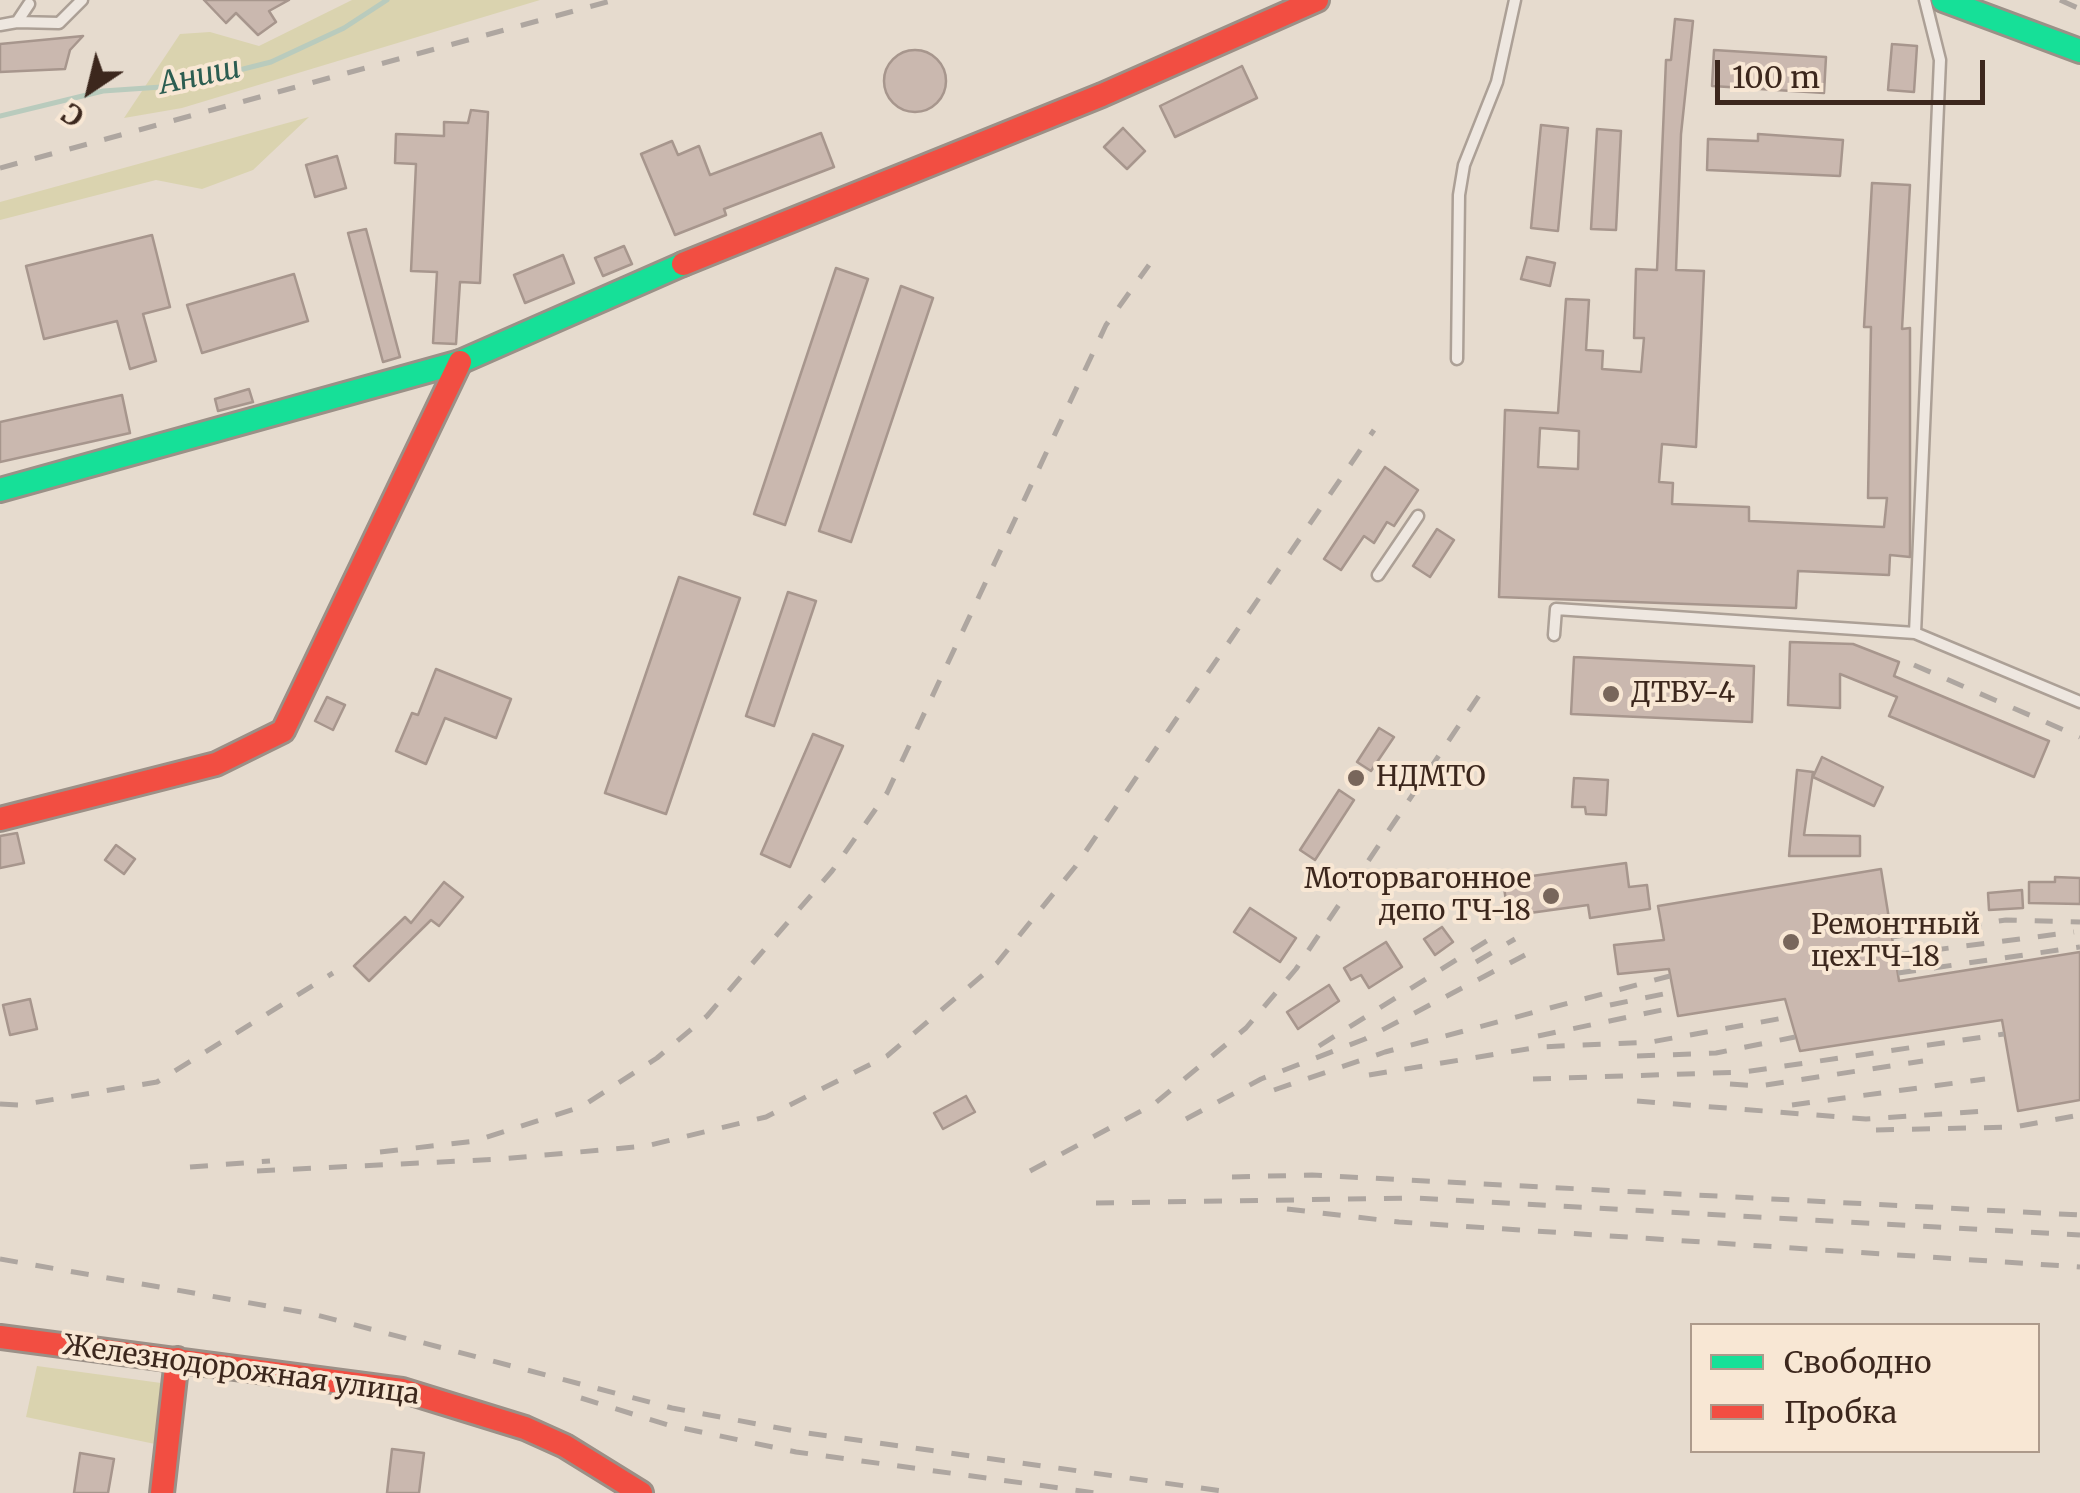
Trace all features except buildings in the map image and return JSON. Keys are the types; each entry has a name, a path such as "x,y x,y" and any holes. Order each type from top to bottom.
{"street":[{"path":"0,490 460,362 794,216 1102,96 1317,0"},
{"path":"1943,0 2080,51"},
{"path":"0,819 216,764 284,731 460,362"},
{"name":"Железнодорожная улица","path":"0,1337 402,1390 525,1428 565,1446 640,1493"},
{"path":"162,1493 177,1359"}],"lane":[{"path":"0,25 59,24 82,0"},
{"path":"1457,360 1459,195 1464,165 1497,82 1515,0"},
{"path":"1915,634 1940,60 1926,0"},
{"path":"17,22 29,4"},
{"path":"1378,575 1418,516"},
{"path":"1554,635 1556,609 1915,634 2080,702"}],"shaded area":[{"path":"352,0 540,0 182,108 124,118 180,34 210,32 259,46"},
{"path":"309,117 253,170 202,189 156,180 0,220 0,202"},
{"path":"37,1366 161,1383 155,1444 26,1417"}],"waterway":[{"name":"Аниш","path":"0,116 103,91 176,86 271,62 344,28 387,0"}],"railway":[{"path":"0,168 614,0"},
{"path":"2060,0 2080,9"},
{"path":"380,1152 475,1141 581,1107 657,1058 707,1016 832,871 887,793 1106,325 1149,265"},
{"path":"257,1171 501,1159 646,1146 766,1117 887,1056 997,963 1075,867 1374,430"},
{"path":"1914,665 2080,737"},
{"path":"1030,1171 1154,1104 1246,1028 1296,969 1484,688"},
{"path":"1892,937 2006,920 2080,922"},
{"path":"1895,955 2074,932"},
{"path":"1476,962 1515,939"},
{"path":"1319,1046 1488,940"},
{"path":"1898,973 2080,947"},
{"path":"1186,1119 1261,1079 1365,1039 1525,955"},
{"path":"0,1104 20,1105 157,1082 333,973"},
{"path":"1274,1090 1385,1052 1670,976"},
{"path":"1610,1005 1673,992"},
{"path":"1538,1036 1676,1007"},
{"path":"1369,1075 1539,1047 1651,1042 1789,1017"},
{"path":"1533,1079 1744,1072 2004,1034"},
{"path":"1637,1056 1716,1053 1795,1037"},
{"path":"1730,1084 1759,1086 1923,1061"},
{"path":"1792,1105 1985,1079"},
{"path":"1637,1101 1866,1119 1986,1111"},
{"path":"1876,1130 2014,1127 2080,1115"},
{"path":"190,1167 270,1161"},
{"path":"1232,1177 1312,1175 2080,1215"},
{"path":"1096,1203 1415,1198 2080,1235"},
{"path":"1287,1209 1399,1222 2080,1267"},
{"path":"0,1259 313,1314 672,1408 800,1432 1236,1493"},
{"path":"581,1398 668,1425 796,1452 1096,1493"}],"traffic: fast":[{"path":"1943,0 2080,51"},
{"path":"0,490 460,362 683,264"}],"traffic: jam":[{"path":"683,264 1102,95 1317,0"},
{"path":"0,819 216,764 283,731 460,362"},
{"path":"0,1337 402,1390 525,1428 565,1446 641,1493"},
{"path":"162,1493 177,1359"}],"place":[{"name":"ДТВУ-4","path":"1611,694"},
{"name":"НДМТО","path":"1356,778"},
{"name":"Моторвагонное депо ТЧ-18","path":"1551,896"},
{"name":"Ремонтный цехТЧ-18","path":"1791,942"}]}
